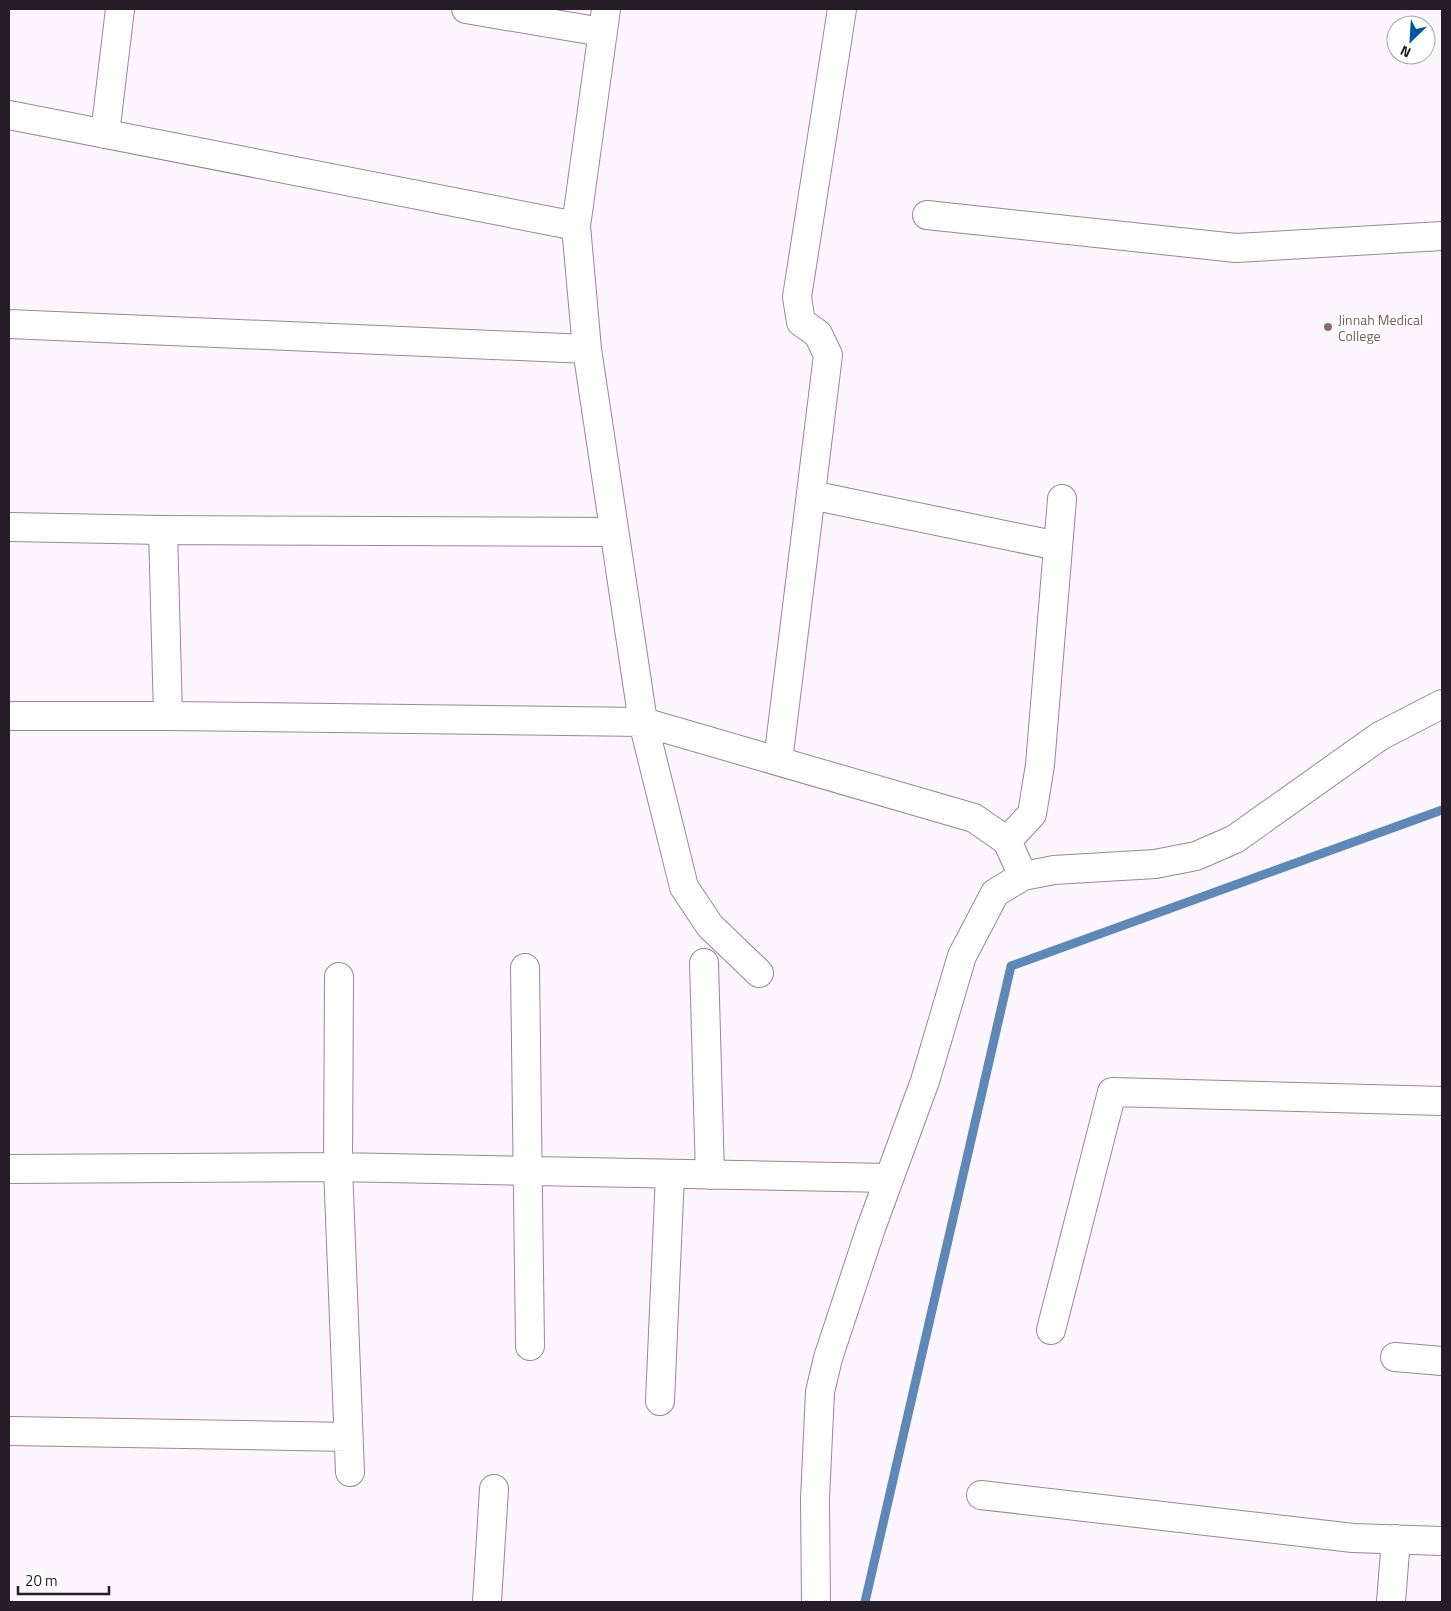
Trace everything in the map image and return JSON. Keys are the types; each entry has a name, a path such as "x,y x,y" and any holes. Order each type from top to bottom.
{"street":[{"path":"105,134 120,9"},
{"path":"466,9 604,20 576,226 586,349 643,722 684,887 710,926 760,973"},
{"path":"778,761 828,355 818,334 801,322 797,297 842,9"},
{"path":"9,115 576,226"},
{"path":"926,215 1236,248 1442,236"},
{"path":"9,324 586,349"},
{"path":"811,495 1058,546"},
{"path":"1007,841 1032,814 1040,765 1062,499"},
{"path":"9,527 163,530 614,532"},
{"path":"163,530 168,716"},
{"path":"816,1602 815,1499 820,1392 828,1358 889,1178 925,1081 962,956 995,893 1023,876 1054,870 1155,864 1196,856 1235,839 1380,736 1442,704"},
{"path":"9,716 168,716 643,722 974,818 1007,841 1023,876"},
{"path":"704,963 710,1175"},
{"path":"525,968 530,1346"},
{"path":"339,977 338,1167 350,1472"},
{"path":"1051,1330 1112,1092 1442,1101"},
{"path":"9,1169 338,1167 889,1178"},
{"path":"660,1401 670,1174"},
{"path":"1396,1357 1442,1361"},
{"path":"9,1432 348,1437"},
{"path":"487,1602 494,1489"},
{"path":"981,1495 1353,1538 1442,1541"},
{"path":"1391,1602 1396,1539"}],"waterway":[{"path":"865,1602 1011,966 1442,810"}],"place":[{"name":"Jinnah Medical College","path":"1328,327"}]}
